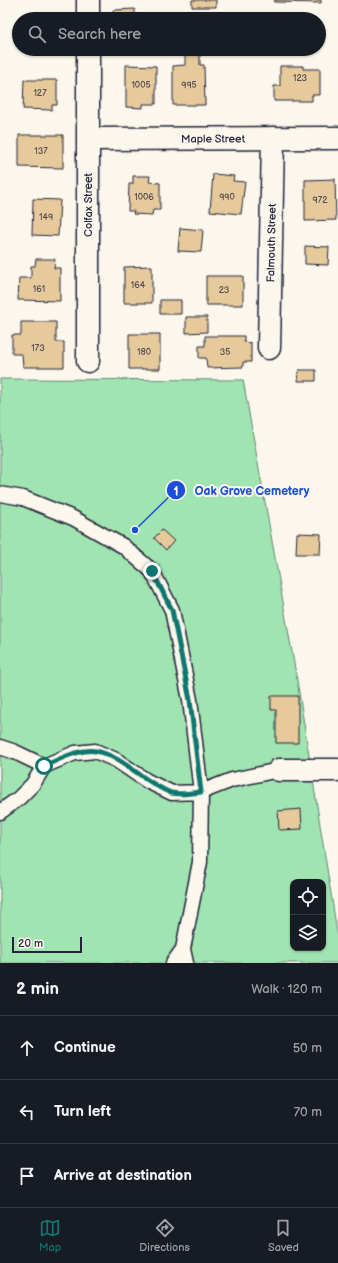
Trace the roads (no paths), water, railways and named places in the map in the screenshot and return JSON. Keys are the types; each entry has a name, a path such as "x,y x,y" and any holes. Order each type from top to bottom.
{"street":[{"path":"88,0 88,12"},
{"name":"Colfax Street","path":"88,56 88,361"},
{"name":"Falmouth Street","path":"269,348 273,138"},
{"name":"Maple Street","path":"88,139 338,138"},
{"path":"279,770 338,770"}],"lane":[{"path":"0,494 23,498 73,518 123,546 152,571 172,610 190,700 201,792 200,862 183,949 186,963"},
{"path":"0,747 15,752 44,766"},
{"path":"0,812 18,799 33,784 44,766 75,754 95,751 116,760 147,781 172,793 201,792 232,780 279,770"},
{"path":"173,963 183,949"}],"place":[{"name":"Oak Grove Cemetery","path":"135,530"}]}
